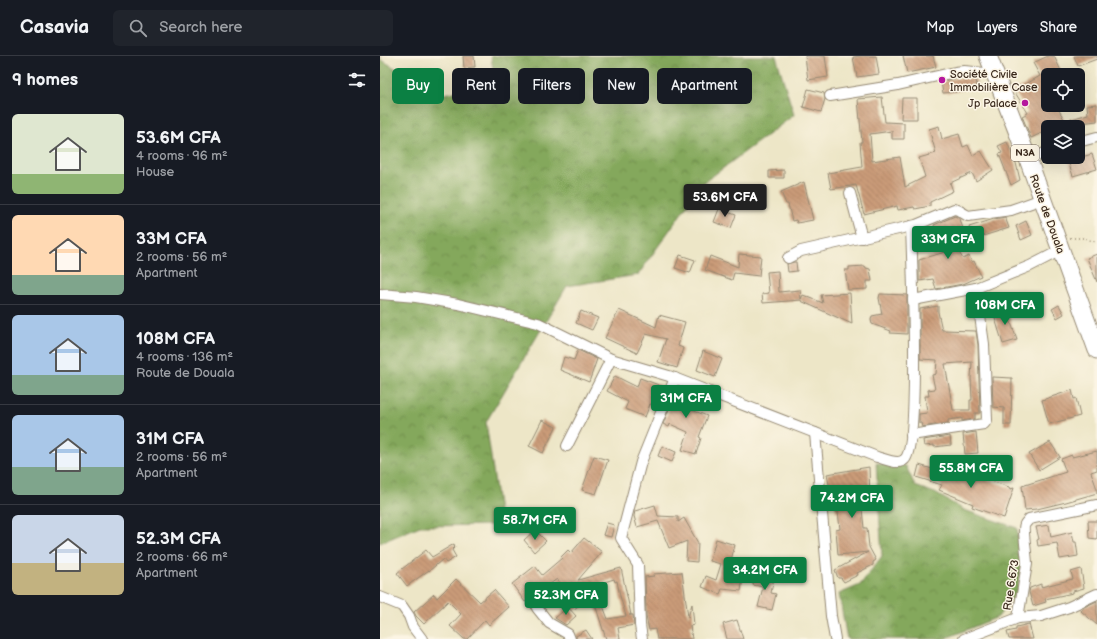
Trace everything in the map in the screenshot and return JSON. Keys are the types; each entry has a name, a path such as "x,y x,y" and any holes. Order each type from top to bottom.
{"highway":[{"name":"Route de Douala","path":"988,56 1028,160 1097,350"}],"street":[{"path":"830,96 898,85 955,72 964,71 995,74"},
{"path":"1085,140 1097,136"},
{"path":"1028,160 1041,155"},
{"path":"850,193 862,238"},
{"path":"788,258 801,251 911,226 954,209 968,216 1011,210 1042,199"},
{"path":"380,294 416,297 458,304 538,323 612,359 675,378 877,457 899,462 903,461 907,457 911,435 914,388 911,226"},
{"path":"913,300 976,288 1030,266 1058,243"},
{"path":"911,435 984,424 987,420 984,344 976,288"},
{"path":"567,446 612,359"},
{"path":"642,639 640,625 638,565 621,538 641,462 675,378"},
{"path":"815,432 831,616 835,639"},
{"name":"Rue 6.673","path":"1097,505 1029,519 1025,524 1027,564 1018,618 1041,616 1069,607 1097,594"},
{"path":"380,597 402,606 409,616 413,627 422,639"},
{"path":"537,608 549,623 568,634 570,639"},
{"path":"964,639 1018,618"}],"path":[{"path":"1058,243 1068,238 1083,238 1096,242"}],"green space":[{"path":"491,56 776,56 794,115 702,184 638,275 567,286 486,422 501,525 420,526 380,543 380,59 395,68 392,68 392,104 444,104 444,94 452,92 452,104 510,104 510,68 493,68"},
{"path":"876,463 906,466 915,486 935,493 964,510 1017,528 1021,564 1017,592 998,617 944,639 847,639 839,594 860,585 882,556"}],"building":[{"path":"463,56 474,56 475,67 464,68"},
{"path":"805,56 825,56 828,77 808,80"},
{"path":"876,56 879,74 857,77 853,57"},
{"path":"903,56 933,56 936,67 907,73"},
{"path":"1048,56 1054,56 1060,68 1041,68 1041,112 1060,112 1064,120 1041,120 1041,133 1031,138 1022,116 1028,113 1014,91 1040,76 1033,63"},
{"path":"1074,56 1097,56 1097,59 1078,66"},
{"path":"956,78 976,79 977,86 955,92 943,93 941,82"},
{"path":"808,89 824,93 825,99 821,112 803,107"},
{"path":"882,97 885,122 904,123 904,139 892,139 892,131 870,134 872,161 900,157 905,187 925,177 919,158 936,153 929,129 939,126 942,139 959,134 963,147 968,145 973,156 981,151 993,170 976,181 972,173 950,183 953,191 930,202 930,206 898,210 897,206 864,214 856,185 831,189 828,173 862,167 860,142 862,142 858,99"},
{"path":"902,98 917,98 917,119 901,119"},
{"path":"1097,104 1097,121 1085,122 1085,120 1068,120 1088,114 1087,105"},
{"path":"1007,142 1016,163 1020,180 1011,185 999,154 1002,153 998,146"},
{"path":"1092,154 1097,169 1073,176 1069,164 1085,164 1085,156"},
{"path":"784,170 784,178 769,178 769,171"},
{"path":"804,182 813,220 797,223 796,220 792,221 788,204 786,204 781,192"},
{"path":"719,209 736,215 731,228 714,222"},
{"path":"955,216 960,219 963,229 947,233 963,259 969,256 972,262 974,261 981,276 963,284 936,289 933,279 919,281 919,260 945,252 940,245 934,225"},
{"path":"1005,217 1009,228 973,239 969,227"},
{"path":"1026,221 1032,235 1021,240 1016,226"},
{"path":"739,254 761,256 759,276 734,273 732,280 705,270 710,256 738,267"},
{"path":"1097,254 1097,282 1087,258"},
{"path":"680,255 695,260 690,273 675,268"},
{"path":"796,262 797,271 788,272 787,264"},
{"path":"865,266 866,268 870,269 872,281 867,281 867,289 848,290 845,270 849,270 849,267"},
{"path":"778,271 779,292 800,290 801,299 803,295 823,303 821,295 850,293 852,324 801,300 763,303 762,294 769,293 767,272"},
{"path":"880,294 907,295 907,334 890,333 891,331 872,324 872,316 882,314 879,298"},
{"path":"1059,305 1064,314 1057,318 1052,309"},
{"path":"938,306 942,330 976,331 978,345 980,413 975,413 975,419 962,421 962,418 948,420 948,423 922,427 921,423 919,423 919,414 927,413 925,396 929,396 928,390 935,389 932,375 936,374 937,360 920,359 920,309","holes":["972,362 972,400 970,400 970,410 953,410 945,364"]},
{"path":"1006,308 1017,340 1003,344 993,312"},
{"path":"619,310 656,327 659,315 685,322 678,346 683,348 677,368 658,362 666,339 646,334 637,353 605,338"},
{"path":"581,311 598,318 592,330 576,323"},
{"path":"578,350 597,359 589,382 560,370 564,357 574,360"},
{"path":"703,351 722,359 715,377 697,370"},
{"path":"615,376 637,387 640,378 664,387 657,406 650,404 645,417 625,409 628,402 607,391"},
{"path":"992,377 1012,378 1011,425 1004,425 1004,408 993,407"},
{"path":"678,387 698,395 692,410 707,416 699,437 701,438 696,454 682,450 688,432 670,424 669,427 663,424"},
{"path":"1072,390 1074,399 1076,398 1080,416 1049,424 1042,400"},
{"path":"542,420 556,427 543,453 529,446"},
{"path":"976,432 978,453 965,454 963,434"},
{"path":"950,436 951,445 934,447 934,445 924,446 923,440"},
{"path":"1050,442 1060,457 1039,470 1029,454"},
{"path":"662,446 676,452 672,462 658,456"},
{"path":"1097,451 1097,470 1091,472 1097,493 1037,509 1025,510 1022,486 1066,472 1061,459 1072,455 1072,457"},
{"path":"594,456 608,460 596,494 582,490"},
{"path":"952,459 955,478 967,477 967,471 971,471 980,475 979,477 1009,487 1010,489 1014,488 1004,518 972,507 973,504 939,490 942,485 916,477 919,465 946,473"},
{"path":"869,467 870,501 862,502 862,509 864,528 867,528 869,547 876,560 873,562 873,565 844,582 841,578 838,578 835,570 868,552 838,555 836,530 840,529 838,511 836,512 834,494 831,495 827,474"},
{"path":"655,505 658,516 678,517 678,522 684,518 698,543 697,562 686,561 687,541 669,548 658,521 637,527 634,516 635,511"},
{"path":"1088,521 1097,521 1097,539 1089,538"},
{"path":"607,523 614,525 611,537 603,535"},
{"path":"1049,525 1051,537 1072,532 1074,542 1076,542 1078,556 1060,559 1057,543 1038,546 1037,540 1039,539 1036,527"},
{"path":"535,530 546,541 534,552 524,540"},
{"path":"584,538 602,552 578,580 621,568 631,615 633,615 634,625 618,628 620,639 606,639 594,601 591,597 574,609 563,595 566,592 557,579 525,602 512,584 535,566 542,575 562,558 561,557 568,550 571,553","holes":["614,579 615,582 617,581 626,616 608,619 595,585"]},
{"path":"716,539 735,545 727,575 743,577 741,591 722,589 720,594 702,587 706,576 716,580 721,564 710,561"},
{"path":"454,544 455,547 452,550 456,557 446,563 443,559 429,571 407,586 397,573 426,550 432,557"},
{"path":"1081,569 1084,588 1073,591 1073,593 1045,599 1046,602 1033,606 1029,592 1030,588 1041,584 1041,587 1073,579 1071,572"},
{"path":"682,572 688,617 692,604 694,625 690,626 692,639 657,639 655,629 649,630 646,616 645,577 654,576 653,574"},
{"path":"755,573 774,577 771,593 776,594 772,610 758,607 763,587 753,585"},
{"path":"456,579 480,602 494,590 509,607 489,625 485,620 467,639 464,639 450,626 461,614 448,601 424,624 414,612 434,594 437,598"},
{"path":"1097,601 1097,625 1081,611 1084,607"},
{"path":"568,607 576,616 566,625 555,618"},
{"path":"737,620 743,639 727,639 723,624"},
{"path":"1029,624 1033,639 1009,639 1007,632 1016,630 1016,627"},
{"path":"586,630 592,639 576,639 576,636"}],"place":[{"name":"Société Civile Immobilière Case","path":"942,80"},
{"name":"Jp Palace","path":"1025,103"}]}
